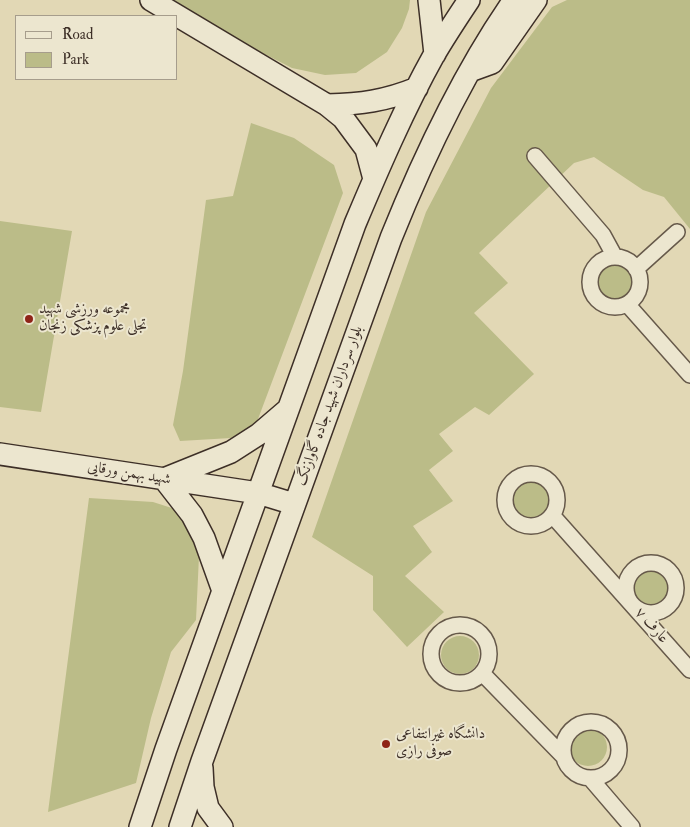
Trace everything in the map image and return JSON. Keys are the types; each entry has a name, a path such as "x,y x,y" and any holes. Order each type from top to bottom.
{"main road":[{"path":"151,0 176,15"},
{"path":"429,0 435,54"},
{"path":"140,827 287,410 355,224 417,88 435,54 469,0"},
{"name":"بلوار سرداران شهید جاده گاوازنگ","path":"180,827 390,238 414,180 470,71 514,0"},
{"path":"470,71 492,63 536,0"},
{"path":"178,16 327,105 343,118 366,149 374,179"},
{"path":"327,105 394,98 417,88"},
{"path":"223,591 204,538 192,515 164,479 231,452 259,434 287,410"},
{"name":"شهید بهمن ورقایی","path":"0,454 258,494 294,504"},
{"path":"202,761 203,787 208,808 222,827"}],"street":[{"path":"535,156 604,234 615,257"},
{"path":"636,269 677,232"},
{"path":"615,257 630,263 636,269 640,284 638,292 626,304 611,307 603,304 592,292 591,276 594,268 607,259 615,257"},
{"path":"626,304 690,375"},
{"name":"عارف ۷","path":"552,515 690,670"},
{"path":"482,673 563,756"},
{"path":"587,721 605,725 617,739 619,748 618,758 608,773 599,777 590,778 572,772 566,765 563,756 562,747 570,730 578,724 587,721"},
{"path":"590,778 632,827"}],"green space":[{"path":"172,0 410,0 409,9 402,28 387,52 356,73 325,75 292,68 239,41"},
{"path":"567,0 690,0 690,229 664,197 643,190 594,157 574,163 479,253 508,283 474,313 534,374 489,415 475,407 439,434 453,451 429,470 453,501 413,526 432,552 405,576 444,612 407,647 373,610 373,576 312,537 426,212 491,88 552,7"},
{"path":"251,123 294,138 334,165 343,193 255,427 231,438 180,441 173,425 183,371 206,200 233,196"},
{"name":"مجموعه ورزشی شهید تجلی علوم پزشکی زنجان","path":"0,221 72,231 41,412 0,407"},
{"path":"613,263 627,268 632,282 627,296 613,301 599,296 594,282 599,268"},
{"path":"531,482 545,487 550,501 545,515 531,520 517,515 512,501 517,487"},
{"path":"89,498 153,502 181,511 199,556 196,620 171,652 151,718 136,783 48,812"},
{"path":"652,569 666,574 671,588 666,602 652,607 638,602 633,588 638,574"},
{"path":"460,636 474,641 479,655 474,669 460,674 446,669 441,655 446,641"},
{"path":"588,728 602,733 607,747 602,761 588,766 574,761 569,747 574,733"}],"place":[{"name":"مجموعه ورزشی شهید تجلی علوم پزشکی زنجان","path":"29,319"},
{"name":"دانشگاه غیرانتفاعی صوفی رازی","path":"386,744"}]}
